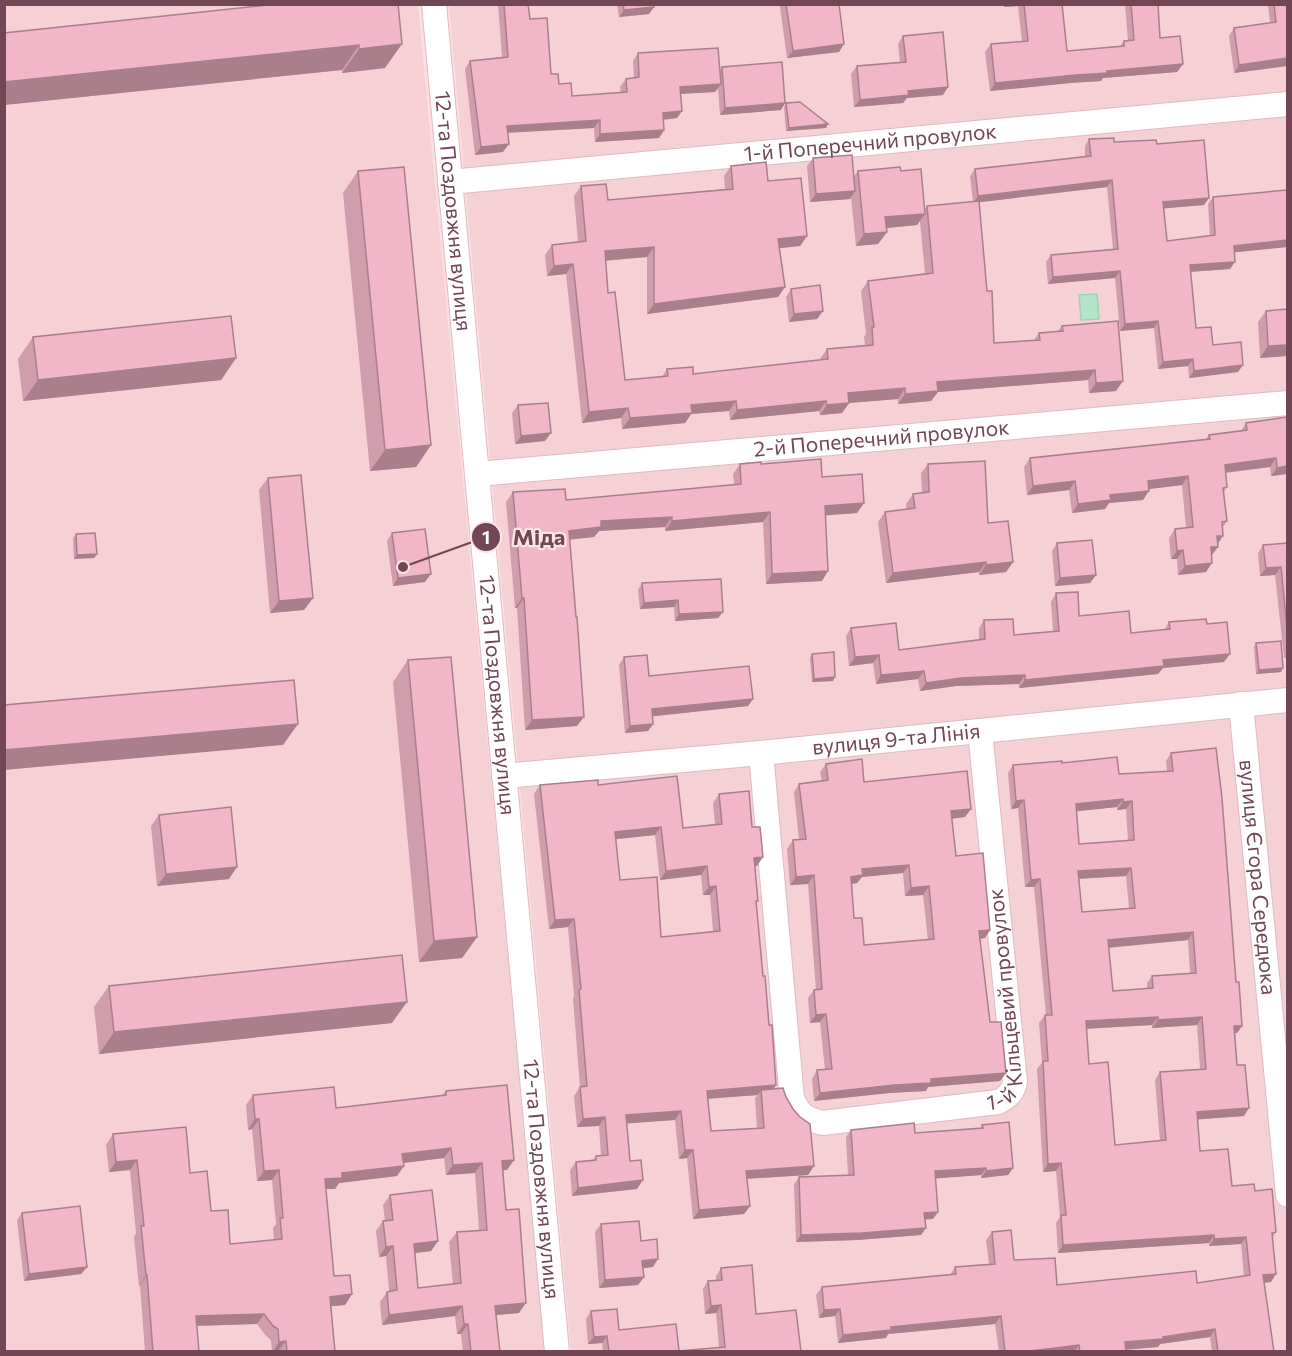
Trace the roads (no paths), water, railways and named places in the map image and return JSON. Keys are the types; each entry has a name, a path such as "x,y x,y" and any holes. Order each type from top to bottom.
{"street":[{"name":"12-та Поздовжня вулиця","path":"434,4 557,1352"},
{"name":"1-й Поперечний провулок","path":"450,182 1287,104"},
{"name":"2-й Поперечний провулок","path":"477,474 1287,403"},
{"name":"вулиця 9-та Лінія","path":"504,776 761,753 1287,700"},
{"name":"вулиця Єгора Середюка","path":"1241,704 1287,1195"},
{"name":"1-й Кільцевий провулок","path":"761,753 792,1099 798,1112 808,1119 822,1123 998,1102 1006,1099 1013,1090 1016,1082 980,731"}],"place":[{"name":"Міда","path":"403,567"}]}
